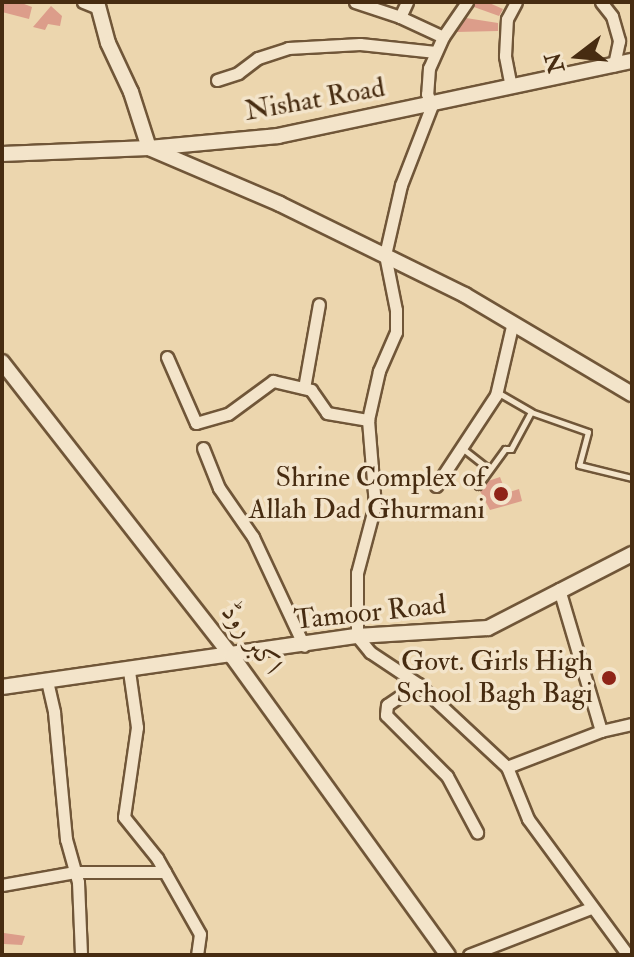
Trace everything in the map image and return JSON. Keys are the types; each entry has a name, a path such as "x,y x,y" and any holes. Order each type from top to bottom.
{"street":[{"path":"83,2 97,5 149,148 280,204 465,295 512,326 632,394"},
{"path":"355,2 400,17 443,37"},
{"path":"400,17 407,2"},
{"path":"467,2 443,37 429,68 427,94 432,105 401,185 385,255 396,310 396,332 379,371 368,420 375,505 357,573 357,636 370,652 418,684 507,767 528,819 628,955"},
{"path":"511,87 505,56 507,19 516,2"},
{"path":"601,2 612,16 619,41 614,65"},
{"path":"217,80 238,73 258,58 288,48 360,44 436,52"},
{"name":"Nishat Road","path":"2,154 149,148 278,136 632,61"},
{"path":"304,388 319,304"},
{"path":"436,486 496,392 512,326"},
{"path":"167,357 196,423 228,414 273,381 311,390 327,413 368,420"},
{"name":"اکبر روڈ","path":"2,362 232,656 448,955"},
{"path":"203,448 219,488 253,537 304,646"},
{"name":"Tamoor Road","path":"2,687 357,636 488,628 632,554"},
{"path":"559,589 601,731"},
{"path":"129,671 137,727 124,817 165,872 200,934 197,955"},
{"path":"47,681 54,712 66,839 75,872 81,955"},
{"path":"418,684 387,705 386,715 447,776 477,832"},
{"path":"507,767 601,731 632,724"},
{"path":"2,885 75,872 165,872"},
{"path":"469,955 591,908"}],"lane":[{"path":"496,392 531,412 588,432 579,465 632,478"},
{"path":"478,486 505,449 511,449 531,412"},
{"path":"462,447 489,469"}],"building":[{"path":"2,2 19,2 32,7 29,19 2,12"},
{"path":"475,2 487,2 503,9 499,16 474,7"},
{"path":"51,6 62,16 60,26 48,24 45,30 33,27"},
{"path":"466,18 498,23 498,31 456,32"},
{"name":"Shrine Complex of Allah Dad Ghurmani","path":"500,477 506,493 519,489 522,501 490,510 480,491 488,481"},
{"path":"4,933 25,936 22,945 4,944"}],"place":[{"name":"Shrine Complex of Allah Dad Ghurmani","path":"501,494"},
{"name":"Govt. Girls High School Bagh Bagi","path":"609,678"}]}
